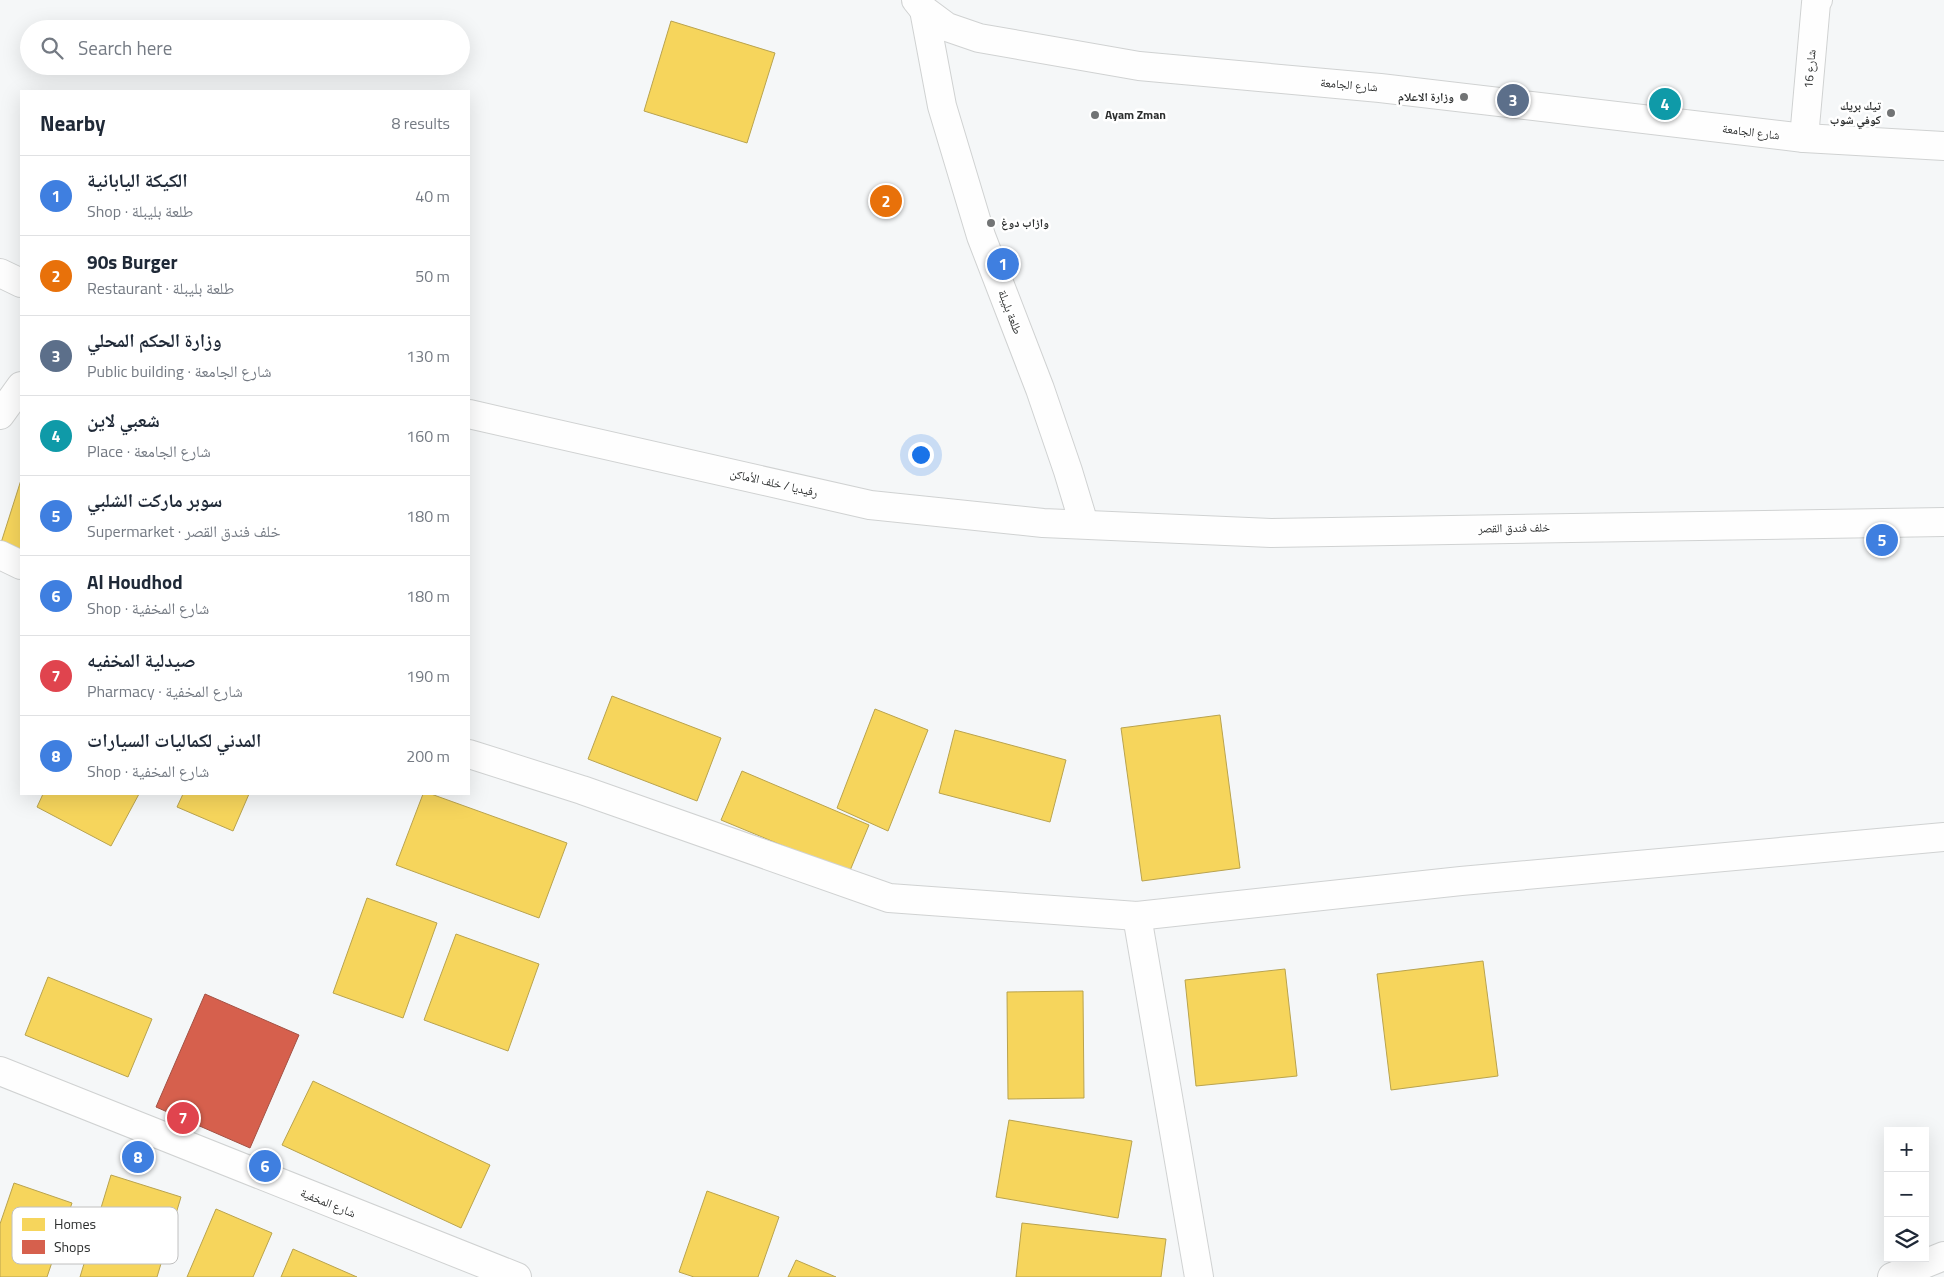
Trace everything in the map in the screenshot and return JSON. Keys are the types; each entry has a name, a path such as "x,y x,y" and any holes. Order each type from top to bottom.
{"street":[{"name":"شارع 16","path":"1804,138 1816,3 1818,0"},
{"name":"شارع الجامعة","path":"920,5 948,27 979,38 1140,66 1380,88 1804,138 1944,146"},
{"name":"طلعة بليبلة","path":"920,5 942,106 981,236 1040,389 1084,524"},
{"path":"0,273 20,283"},
{"path":"0,415 20,387"},
{"name":"رفيديا / خلف الأماكن","path":"470,414 870,505 1043,523 1084,524"},
{"name":"خلف فندق القصر","path":"1084,524 1271,532 1944,522"},
{"path":"0,555 20,565"},
{"path":"470,754 582,790 889,898 1138,916 1461,881 1944,837"},
{"path":"1138,916 1199,1277"},
{"name":"شارع المخفية","path":"0,1071 517,1277"},
{"path":"1892,1277 1944,1256"}],"building: Homes":[{"path":"671,21 775,53 747,143 644,111"},
{"path":"20,483 20,553 0,546"},
{"path":"612,696 721,738 697,801 588,759"},
{"path":"875,709 928,730 888,831 837,808"},
{"path":"1220,715 1240,868 1142,881 1121,728"},
{"path":"955,730 1066,760 1050,822 939,793"},
{"path":"742,771 869,825 849,873 721,820"},
{"path":"43,795 138,795 111,846 37,807"},
{"path":"183,795 249,795 233,831 177,807"},
{"path":"423,795 434,795 567,843 539,918 396,865"},
{"path":"367,898 437,923 403,1018 333,993"},
{"path":"456,934 539,964 508,1051 424,1020"},
{"path":"1483,961 1498,1076 1391,1090 1377,974"},
{"path":"1285,969 1297,1076 1196,1086 1185,980"},
{"path":"48,977 152,1019 128,1077 25,1035"},
{"path":"1083,991 1084,1098 1008,1099 1007,992"},
{"path":"313,1081 490,1165 461,1228 282,1145"},
{"path":"1009,1120 1132,1141 1118,1218 996,1197"},
{"path":"111,1175 181,1197 178,1207 101,1207"},
{"path":"14,1183 72,1203 71,1207 12,1207 12,1264 51,1264 47,1277 0,1277 0,1224"},
{"path":"707,1191 779,1217 758,1277 694,1277 679,1272"},
{"path":"216,1209 272,1233 253,1277 187,1277"},
{"path":"1022,1223 1166,1239 1161,1277 1016,1277"},
{"path":"293,1249 357,1277 281,1277"},
{"path":"796,1260 836,1277 788,1277"},
{"path":"84,1264 161,1264 157,1277 80,1277"}],"building: Shops":[{"path":"205,994 299,1035 250,1148 156,1107"}],"place":[{"name":"وزارة الاعلام","path":"1464,97"},
{"name":"وزارة الحكم المحلي","path":"1513,100"},
{"name":"شعبي لاين","path":"1665,104"},
{"name":"تيك بريك كوفي شوب","path":"1891,113"},
{"name":"Ayam Zman","path":"1095,115"},
{"name":"90s Burger","path":"886,201"},
{"name":"وازاب دوغ","path":"991,223"},
{"name":"الكيكة اليابانية","path":"1003,264"},
{"name":"سوبر ماركت الشلبي","path":"1882,540"},
{"name":"صيدلية المخفيه","path":"183,1118"},
{"name":"المدني لكماليات السيارات","path":"138,1157"},
{"name":"Al Houdhod","path":"265,1166"}]}
